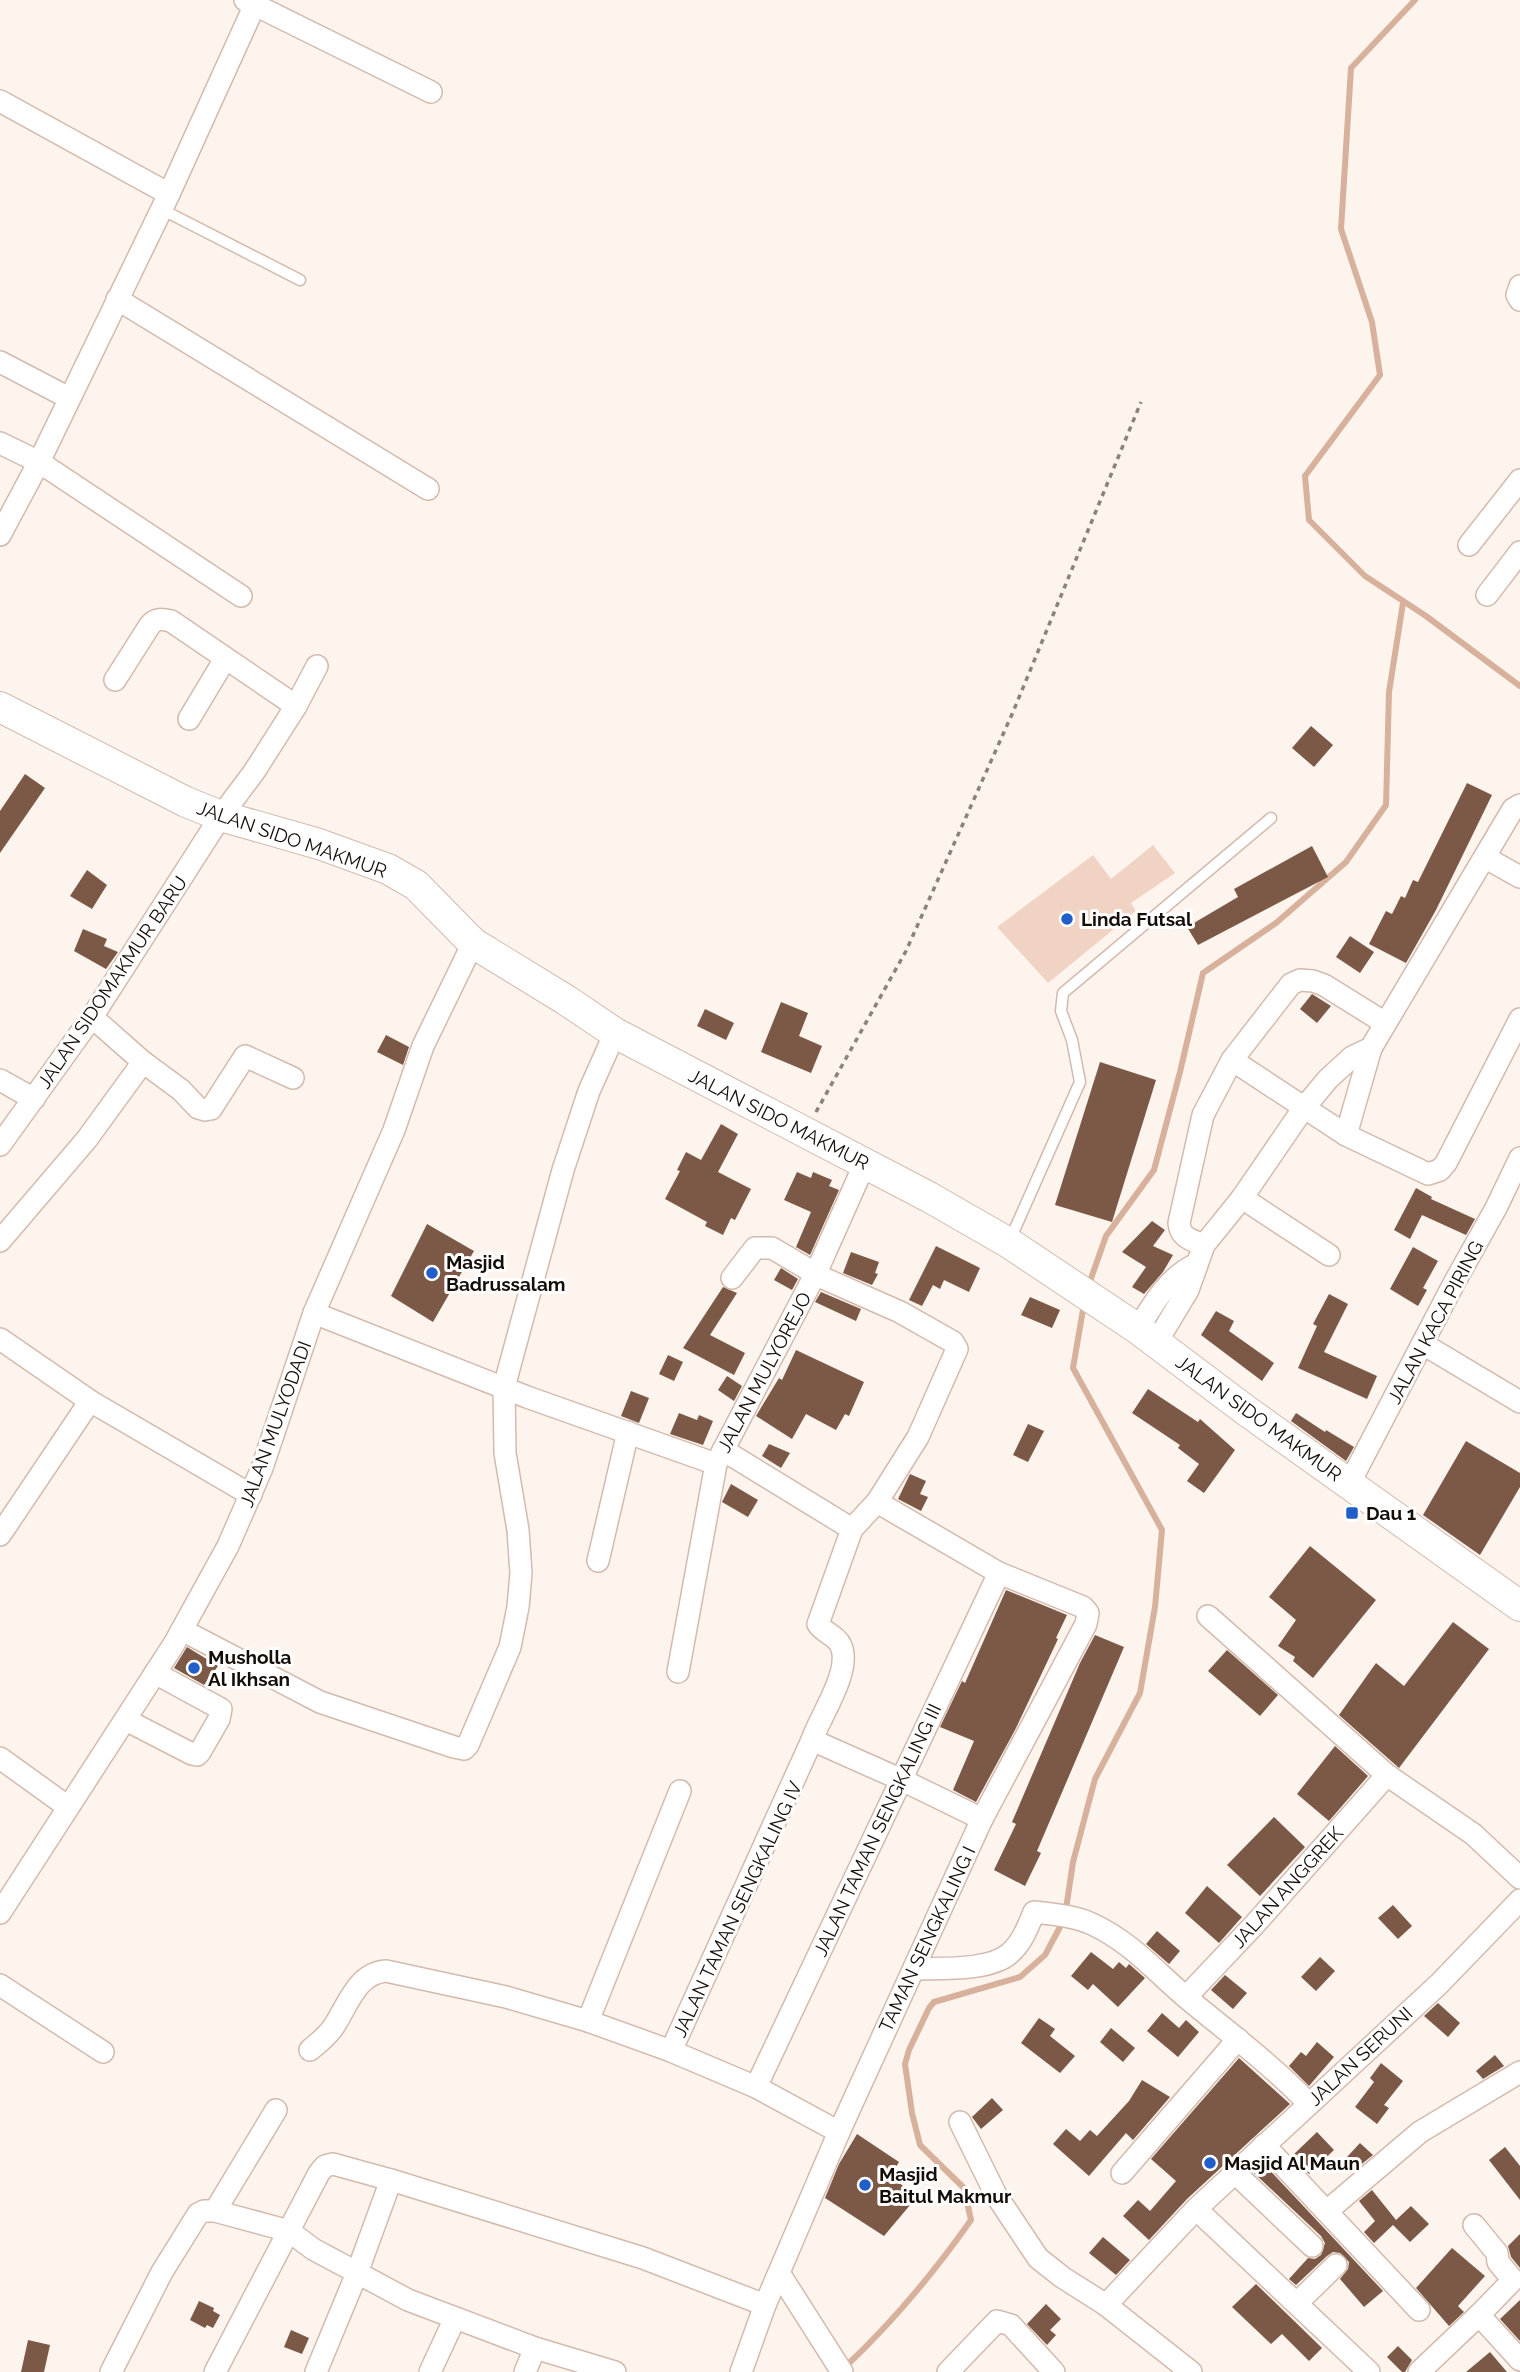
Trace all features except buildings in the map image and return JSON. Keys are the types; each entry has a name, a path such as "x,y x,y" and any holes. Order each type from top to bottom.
{"main road":[{"name":"JALAN SIDO MAKMUR","path":"0,706 186,802 221,816 319,844 388,869 416,885 473,943 615,1033 864,1163 1009,1243 1147,1336 1244,1409 1520,1606"}],"street":[{"path":"0,536 39,462 165,202 252,2 431,92"},
{"path":"0,102 165,202"},
{"path":"1520,286 1517,295 1520,300"},
{"path":"117,299 428,489"},
{"path":"0,362 69,398"},
{"path":"0,443 39,462 241,596"},
{"path":"1469,545 1520,480"},
{"path":"1487,596 1520,552"},
{"path":"115,680 150,625 159,619 171,621 296,706"},
{"path":"189,719 225,659"},
{"name":"JALAN SIDOMAKMUR BARU","path":"0,1146 92,1017 221,816 254,772 296,706 317,666"},
{"path":"1346,1135 1371,1048 1513,809 1520,805"},
{"path":"1486,858 1520,877"},
{"name":"JALAN MULYODADI","path":"1,1910 156,1673 228,1546 262,1468 314,1313 394,1130 423,1046 473,943"},
{"path":"1200,1255 1179,1228 1179,1223 1203,1115 1232,1060 1285,990 1300,980 1324,985 1385,1023"},
{"path":"92,1017 143,1062 181,1090 198,1108 211,1109 245,1056 293,1079"},
{"path":"1232,1060 1346,1135 1428,1174 1440,1170 1446,1163 1520,1019"},
{"path":"182,1630 320,1702 414,1735 464,1748 472,1738 502,1667 516,1623 521,1573 505,1453 511,1390 563,1170 589,1091 615,1033"},
{"path":"1147,1336 1188,1290 1200,1255 1303,1109 1328,1079 1352,1057 1371,1048"},
{"path":"0,1241 87,1139 143,1062"},
{"path":"0,1080 34,1099"},
{"name":"JALAN KACA PIRING","path":"1349,1484 1520,1158"},
{"name":"JALAN MULYOREJO","path":"678,1672 720,1457 816,1273 864,1163"},
{"path":"1242,1198 1329,1255"},
{"path":"314,1313 511,1390 628,1432 720,1457 852,1529 877,1502 918,1437 957,1349 953,1342 900,1312 816,1273 772,1248 755,1248 732,1278"},
{"path":"0,1339 90,1401 251,1495"},
{"path":"1423,1344 1520,1402"},
{"path":"0,1535 90,1401"},
{"path":"598,1561 628,1432"},
{"path":"877,1502 999,1573"},
{"name":"JALAN TAMAN SENGKALING IV","path":"671,2051 844,1668 842,1647 838,1641 822,1631 818,1624 852,1529"},
{"name":"TAMAN SENGKALING I","path":"741,2372 765,2305 839,2132 982,1819 1086,1624 1088,1613 1083,1607 999,1573"},
{"name":"JALAN TAMAN SENGKALING III","path":"756,2087 999,1573"},
{"path":"1208,1616 1387,1775 1473,1834 1520,1878"},
{"path":"126,1720 192,1754 197,1755 200,1752 219,1718 221,1709 156,1673"},
{"path":"812,1740 982,1819"},
{"path":"0,1758 68,1807"},
{"name":"JALAN ANGGREK","path":"1186,1997 1255,1924 1387,1775"},
{"path":"588,2021 680,1791"},
{"name":"JALAN SERUNI","path":"1106,2305 1196,2209 1439,1984 1520,1900"},
{"path":"914,1969 981,1965 1008,1956 1021,1941 1034,1912 1089,1922 1138,1952 1186,1997 1285,2079 1309,2104"},
{"path":"310,2050 334,2027 354,1991 367,1976 386,1971 506,1997 588,2021 671,2051 756,2087 839,2132"},
{"path":"0,1985 103,2052"},
{"path":"1122,2173 1238,2039"},
{"path":"1327,2211 1420,2132 1520,2072"},
{"path":"215,2211 276,2110"},
{"path":"960,2122 996,2195 1038,2258 1106,2305 1191,2372"},
{"path":"1264,2145 1419,2310"},
{"path":"215,2372 319,2173 325,2166 333,2164 643,2258 765,2305"},
{"path":"1235,2173 1312,2246"},
{"path":"316,2372 357,2273 391,2180"},
{"path":"1196,2209 1369,2372"},
{"path":"111,2372 162,2272 198,2214 204,2211 215,2211 289,2231 313,2249 408,2300 534,2348 615,2372"},
{"path":"1419,2372 1513,2280 1498,2262 1497,2253 1474,2225"},
{"path":"1297,2303 1336,2265"},
{"path":"779,2273 842,2372"},
{"path":"1479,2315 1520,2360"},
{"path":"430,2372 454,2318"},
{"path":"948,2372 997,2321 1011,2325 1054,2372"},
{"path":"525,2372 534,2348"}],"lane":[{"path":"165,202 300,280"},
{"path":"1009,1243 1080,1082 1072,1040 1060,1011 1063,993 1271,818"}],"path":[{"path":"805,1132 906,951 1013,712 1141,402"}],"shaded area":[{"name":"Linda Futsal","path":"1153,845 1175,873 1131,903 1136,911 1048,983 997,927 1093,855 1111,879"}],"waterway":[{"path":"1415,0 1351,68 1341,229 1372,322 1380,375 1305,476 1309,520 1365,576 1426,616 1520,686"},
{"path":"1088,1287 1106,1236 1154,1170 1203,973 1276,923 1346,862 1386,805 1389,692 1403,603"},
{"path":"844,2368 911,2297 971,2220 964,2188 920,2145 905,2064 909,2050 934,2002 1020,1977 1045,1955 1066,1909 1073,1862 1095,1779 1140,1693 1155,1607 1162,1530 1073,1368 1084,1304"}],"place":[{"name":"Linda Futsal","path":"1067,919"},
{"name":"Masjid Badrussalam","path":"432,1273"},
{"name":"Dau 1","path":"1352,1513"},
{"name":"Musholla Al Ikhsan","path":"194,1668"},
{"name":"Masjid Al Maun","path":"1210,2163"},
{"name":"Masjid Baitul Makmur","path":"865,2185"}]}
